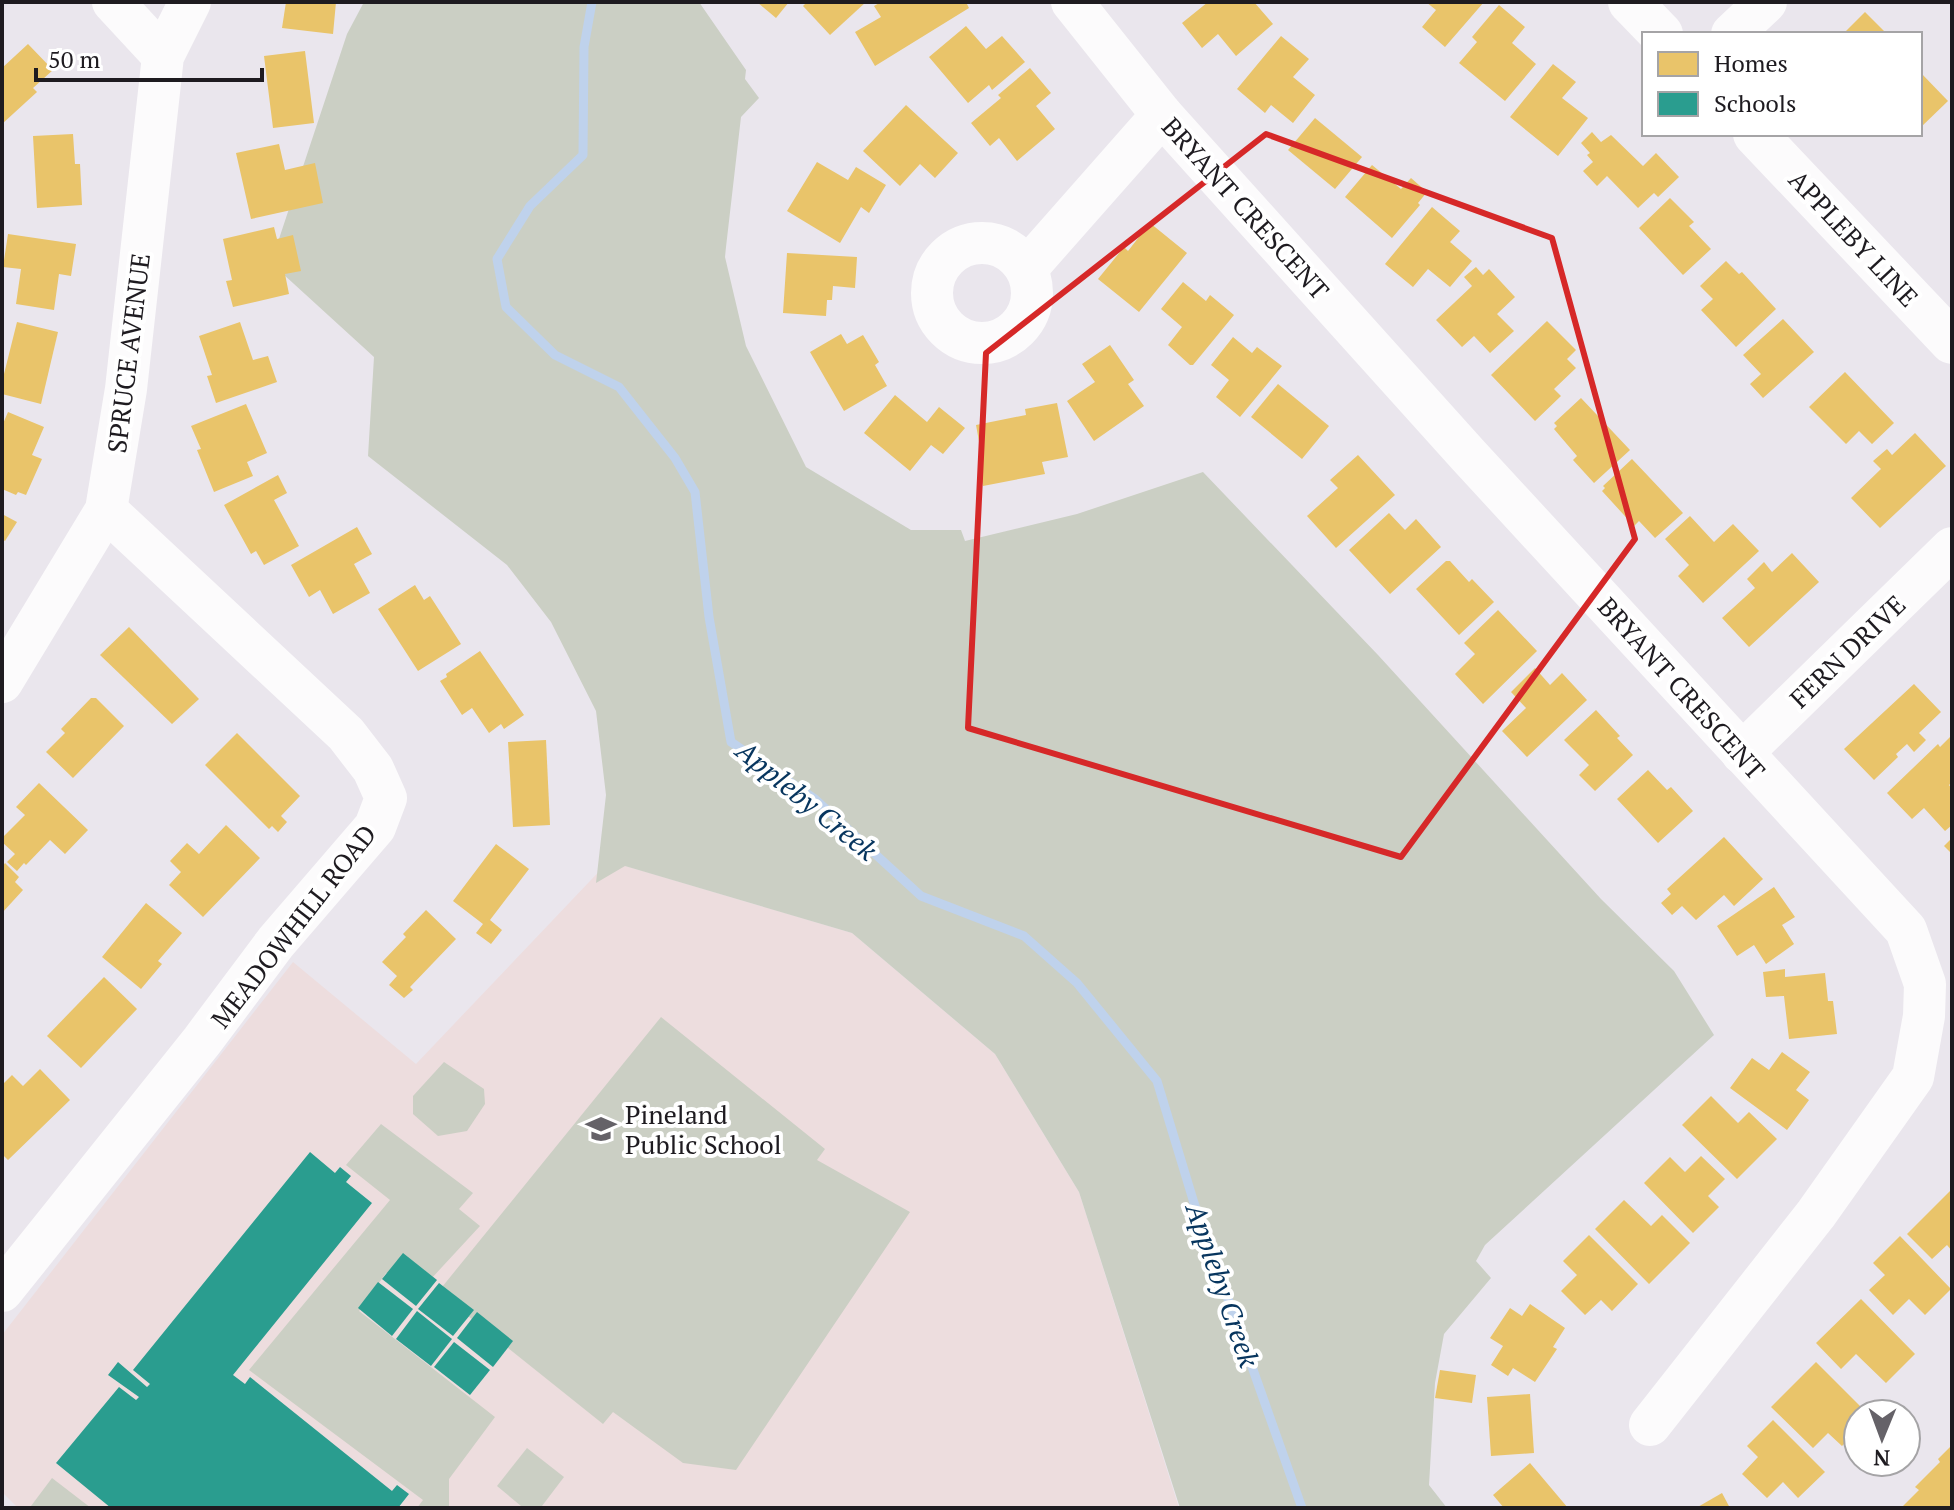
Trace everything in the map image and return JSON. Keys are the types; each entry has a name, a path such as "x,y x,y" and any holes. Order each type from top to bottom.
{"main road":[{"path":"1630,2 1659,32"},
{"name":"APPLEBY LINE","path":"1757,136 1952,342"}],"street":[{"path":"113,2 163,56"},
{"name":"SPRUCE AVENUE","path":"2,682 106,510 126,389 163,56 190,2"},
{"name":"BRYANT CRESCENT","path":"1072,2 1162,115 1478,466 1906,930 1925,984 1924,1016 1913,1077 1816,1214 1650,1425"},
{"path":"1734,32 1766,2"},
{"path":"1027,268 1162,115"},
{"name":"MEADOWHILL ROAD","path":"2,1291 202,1041 276,942 375,827 386,798 373,769 346,734 106,510"},
{"name":"FERN DRIVE","path":"1742,753 1952,548"}],"highlighted area":[{"path":"1266,134 1552,238 1635,539 1401,857 968,728 986,353"}],"shaded area":[{"path":"364,2 699,2 746,70 745,79 759,98 741,117 725,257 746,346 806,467 911,530 961,530 965,541 1077,514 1203,472 1378,655 1601,899 1674,971 1714,1035 1485,1245 1476,1261 1491,1278 1444,1334 1435,1383 1429,1485 1447,1508 1180,1508 1079,1192 995,1054 852,933 625,866 596,883 606,795 596,711 551,622 507,565 368,456 374,357 271,263 347,34"},
{"name":"Pineland Public School","path":"609,861 852,933 995,1054 1079,1192 1179,1508 18,1508 2,1492 2,1335 293,962 416,1064"},
{"path":"661,1017 825,1149 817,1160 910,1212 736,1470 683,1463 613,1412 603,1424 438,1292"},
{"path":"444,1062 484,1089 485,1104 467,1131 438,1136 413,1114 413,1096"},
{"path":"381,1124 473,1193 459,1209 480,1226 418,1293 386,1273 359,1311 495,1417 449,1479 449,1508 417,1508 423,1500 249,1370 390,1200 346,1165"},
{"path":"527,1448 564,1477 542,1506 521,1506 497,1486"},
{"path":"52,1478 91,1508 32,1508"}],"building: Homes":[{"path":"286,2 336,2 333,34 282,28"},
{"path":"757,2 789,2 776,18"},
{"path":"807,2 866,2 830,35 803,6"},
{"path":"881,2 966,2 969,8 875,66 855,32 881,17 874,6"},
{"path":"1208,2 1254,2 1273,24 1236,56 1218,34 1202,48 1182,23"},
{"path":"1426,2 1484,2 1445,47 1422,27 1436,10"},
{"path":"1499,5 1525,27 1512,43 1536,64 1505,101 1459,63 1477,42 1472,37"},
{"path":"1865,12 1885,32 1845,32"},
{"path":"966,26 986,49 1002,36 1025,62 992,90 989,85 968,103 929,57"},
{"path":"1281,36 1309,59 1293,77 1315,95 1293,123 1271,105 1265,113 1237,89"},
{"path":"28,44 53,70 33,88 37,92 2,124 2,68"},
{"path":"305,51 314,123 273,128 264,56"},
{"path":"1553,64 1576,82 1562,98 1588,118 1558,156 1510,117"},
{"path":"1030,68 1051,93 1036,106 1055,129 1017,161 999,138 990,146 971,123"},
{"path":"1922,74 1948,101 1922,126"},
{"path":"906,105 958,153 935,178 920,164 900,186 863,151"},
{"path":"1315,118 1362,157 1335,189 1288,150"},
{"path":"1592,132 1601,142 1611,135 1643,166 1656,153 1679,177 1658,197 1654,193 1638,208 1607,176 1597,186 1583,171 1593,162 1581,143"},
{"path":"73,134 75,164 80,164 82,205 37,208 33,136"},
{"path":"279,144 285,170 315,163 323,203 251,219 236,153"},
{"path":"817,162 848,180 856,167 886,185 869,213 861,207 840,243 787,211"},
{"path":"1372,165 1401,189 1411,178 1427,192 1392,238 1345,197"},
{"path":"1670,198 1694,222 1689,226 1711,249 1683,275 1639,228"},
{"path":"1432,207 1460,231 1450,242 1472,261 1450,287 1428,269 1413,287 1385,264"},
{"path":"1150,223 1187,253 1139,312 1098,279 1124,247 1128,251"},
{"path":"274,227 277,239 293,235 301,271 285,274 289,294 233,307 226,281 232,280 223,239"},
{"path":"8,234 76,244 71,276 59,274 54,310 16,304 21,269 3,267"},
{"path":"787,253 857,257 855,288 833,286 832,300 827,300 826,316 783,313"},
{"path":"1726,261 1739,274 1742,272 1776,309 1736,347 1701,310 1713,299 1700,286"},
{"path":"1476,267 1483,275 1489,269 1515,297 1497,314 1514,331 1490,353 1474,336 1462,347 1436,320 1472,286 1464,277"},
{"path":"1183,282 1206,301 1210,295 1234,315 1193,365 1168,345 1182,327 1161,309"},
{"path":"1783,319 1814,352 1763,398 1750,384 1761,374 1743,355"},
{"path":"1547,321 1576,350 1567,359 1576,368 1554,389 1561,396 1535,421 1491,375"},
{"path":"17,322 58,332 41,404 2,394 2,382"},
{"path":"240,322 253,360 268,356 277,382 216,403 207,376 212,375 199,336"},
{"path":"841,334 847,344 863,335 879,362 875,365 887,386 844,411 810,352"},
{"path":"1233,337 1252,353 1257,347 1282,366 1240,417 1216,397 1229,380 1211,365"},
{"path":"1110,345 1134,380 1128,384 1144,406 1094,441 1067,401 1095,382 1082,364"},
{"path":"1845,372 1894,423 1872,444 1859,431 1846,444 1809,407"},
{"path":"1278,384 1329,426 1302,459 1251,417"},
{"path":"895,395 927,422 939,407 965,428 943,454 931,445 910,471 864,433"},
{"path":"1581,398 1630,450 1594,483 1573,460 1577,456 1554,429 1557,426 1554,423"},
{"path":"1057,403 1068,457 1042,462 1045,474 983,486 978,464 983,463 976,425 1026,415 1025,409"},
{"path":"246,404 267,453 247,462 253,476 214,492 191,426"},
{"path":"8,412 44,427 32,455 42,459 26,495 18,492 16,495 2,489 2,426"},
{"path":"1915,433 1946,466 1880,528 1851,498 1881,469 1873,461 1887,449 1892,455"},
{"path":"1358,455 1395,495 1336,548 1307,516 1338,488 1330,480"},
{"path":"1632,459 1683,513 1655,538 1639,521 1634,526 1602,491 1603,486"},
{"path":"278,475 287,493 274,500 299,546 264,565 256,551 251,554 224,505"},
{"path":"1389,513 1405,530 1416,519 1441,547 1390,594 1349,550"},
{"path":"2,514 17,522 5,541 2,539"},
{"path":"1690,516 1714,542 1733,524 1759,551 1703,603 1678,576 1689,565 1665,539"},
{"path":"357,527 372,554 354,564 370,593 333,614 320,590 309,597 291,565"},
{"path":"1792,553 1819,582 1749,647 1722,618 1755,588 1747,579 1764,562 1772,572"},
{"path":"1446,561 1450,561 1469,582 1472,579 1494,602 1459,635 1416,589"},
{"path":"415,585 424,600 430,596 461,644 418,671 378,609"},
{"path":"1498,610 1537,651 1483,704 1455,674 1475,654 1464,643"},
{"path":"129,627 199,699 172,724 100,655"},
{"path":"480,651 524,715 504,729 501,724 489,733 472,708 462,715 440,681"},
{"path":"1535,668 1550,685 1562,673 1587,700 1527,757 1502,731 1526,708 1511,692"},
{"path":"1914,684 1941,712 1919,733 1926,740 1914,752 1907,744 1874,780 1844,749"},
{"path":"91,698 96,698 124,726 73,778 46,752 65,733 61,729"},
{"path":"1596,710 1633,755 1595,791 1579,775 1589,765 1564,740"},
{"path":"237,733 300,796 281,816 287,822 278,832 272,826 269,829 205,765"},
{"path":"1950,737 1952,825 1945,831 1924,808 1912,819 1887,793 1938,744 1940,747"},
{"path":"546,740 550,825 513,827 508,742"},
{"path":"1648,770 1667,790 1671,787 1693,811 1658,843 1617,799"},
{"path":"39,783 88,830 65,854 50,840 17,871 7,862 15,854 2,842 2,838 25,815 16,807"},
{"path":"226,825 260,858 203,917 169,885 181,872 170,861 187,843 199,854"},
{"path":"1724,837 1763,879 1734,906 1724,895 1696,920 1682,906 1672,915 1661,903 1671,894 1667,889"},
{"path":"1952,838 1952,854 1944,846"},
{"path":"496,844 529,869 490,920 502,930 491,944 476,933 483,924 453,901"},
{"path":"5,863 19,877 15,882 23,890 2,913 2,867"},
{"path":"1774,887 1795,917 1782,925 1794,944 1766,964 1754,945 1737,956 1717,926"},
{"path":"146,903 182,933 158,961 162,964 141,989 102,957"},
{"path":"426,910 456,939 410,987 413,990 404,998 389,985 397,976 382,962"},
{"path":"1785,969 1785,977 1825,973 1828,1001 1833,1001 1837,1034 1789,1039 1784,996 1766,997 1763,972"},
{"path":"104,977 137,1009 81,1068 47,1036"},
{"path":"1782,1052 1810,1072 1796,1090 1809,1100 1787,1130 1730,1088 1752,1058 1769,1070"},
{"path":"40,1069 70,1100 8,1160 2,1154 2,1085 12,1075 23,1086"},
{"path":"1711,1096 1738,1123 1749,1112 1777,1139 1737,1179 1682,1125"},
{"path":"1701,1156 1725,1179 1708,1196 1719,1207 1693,1233 1644,1183 1670,1157 1685,1172"},
{"path":"1952,1189 1952,1251 1947,1245 1932,1259 1907,1234"},
{"path":"1624,1200 1651,1226 1662,1215 1690,1243 1649,1284 1595,1229"},
{"path":"1589,1235 1638,1284 1612,1311 1601,1300 1585,1315 1561,1291 1577,1275 1563,1261"},
{"path":"1900,1236 1951,1289 1925,1315 1909,1299 1893,1315 1869,1290 1885,1275 1873,1263"},
{"path":"1861,1299 1915,1354 1886,1383 1856,1354 1841,1369 1816,1343"},
{"path":"1530,1304 1565,1328 1553,1347 1557,1349 1535,1382 1513,1368 1508,1376 1491,1365 1503,1346 1490,1338 1510,1308 1522,1316"},
{"path":"1816,1362 1852,1398 1842,1398 1842,1446 1828,1433 1813,1448 1771,1407"},
{"path":"1440,1370 1476,1375 1472,1403 1435,1398"},
{"path":"1530,1394 1534,1453 1491,1456 1487,1397"},
{"path":"1773,1420 1825,1472 1798,1498 1783,1482 1767,1498 1742,1474 1758,1457 1747,1446"},
{"path":"1952,1445 1952,1508 1901,1508 1919,1490 1915,1487"},
{"path":"1530,1463 1568,1508 1504,1508 1493,1495"},
{"path":"1722,1493 1730,1508 1696,1508"}],"building: Schools":[{"path":"310,1152 335,1173 340,1167 351,1176 346,1182 372,1203 233,1375 245,1384 250,1377 392,1491 397,1485 409,1494 398,1508 111,1508 56,1463 119,1387 136,1400 139,1397 108,1375 118,1362 147,1387 150,1384 133,1370"},
{"path":"403,1253 437,1280 416,1306 382,1279"},
{"path":"378,1282 413,1309 392,1336 358,1308"},
{"path":"439,1283 474,1310 453,1336 418,1309"},
{"path":"417,1311 452,1339 431,1366 396,1339"},
{"path":"477,1312 513,1341 493,1367 457,1338"},
{"path":"454,1342 490,1370 470,1395 434,1367"}],"waterway":[{"name":"Appleby Creek","path":"592,2 584,47 583,155 530,206 497,259 506,307 555,355 619,387 675,458 695,492 709,617 731,742 815,799 921,896 1024,936 1077,983 1157,1081 1194,1203 1302,1508"}],"place":[{"name":"Pineland Public School","path":"601,1129"}]}
